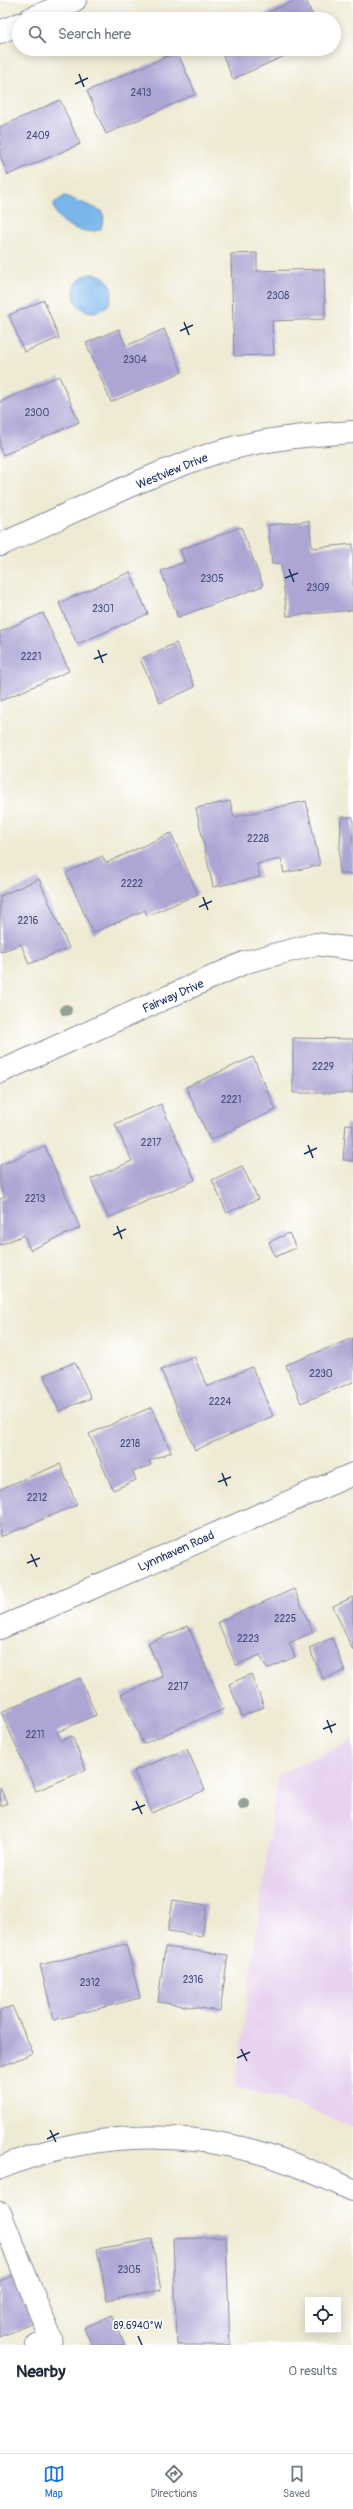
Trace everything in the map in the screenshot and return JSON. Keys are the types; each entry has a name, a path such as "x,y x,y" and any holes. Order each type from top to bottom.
{"street":[{"path":"47,12 75,0"},
{"path":"0,32 12,27"},
{"name":"Westview Drive","path":"0,545 164,472 219,452 284,437 353,432"},
{"name":"Fairway Drive","path":"0,1072 246,962 316,944 353,949"},
{"name":"Lynnhaven Road","path":"0,1628 353,1474"},
{"path":"0,2168 75,2144 132,2137 197,2138 258,2152 300,2167 353,2190"},
{"path":"0,2213 51,2339 37,2345"}],"shaded area":[{"path":"353,1740 353,2128 295,2103 235,2087 278,1774"}],"water":[{"path":"65,196 102,211 104,218 101,229 94,231 79,230 64,222 55,210 54,203"},
{"path":"89,274 97,274 109,283 112,293 109,303 103,309 97,312 89,312 77,303 74,297 74,289 83,277"}],"building":[{"path":"297,0 306,0 311,12 269,12"},
{"path":"168,56 179,56 196,94 106,134 87,91"},
{"path":"223,56 284,56 233,79"},
{"path":"60,100 80,144 8,175 0,156 0,127"},
{"path":"257,253 257,271 324,269 325,319 272,321 274,355 234,356 231,254"},
{"path":"44,300 59,338 24,352 9,315"},
{"path":"119,329 126,346 164,329 182,372 111,402 86,343"},
{"path":"59,376 79,422 3,455 0,448 0,402"},
{"path":"309,521 312,548 353,544 353,610 287,616 281,563 272,564 268,525"},
{"path":"241,527 263,586 178,617 161,571 185,562 180,550"},
{"path":"130,572 148,614 77,644 59,603"},
{"path":"43,613 69,671 0,701 0,632"},
{"path":"176,643 195,687 160,703 140,659"},
{"path":"230,801 234,817 306,801 320,865 284,873 281,859 257,864 260,877 213,887 196,808"},
{"path":"341,817 353,817 353,874 339,873"},
{"path":"171,833 198,894 147,916 145,910 93,933 66,873 102,856 106,863"},
{"path":"39,879 69,948 29,964 21,944 0,952 0,896"},
{"path":"293,1038 353,1039 353,1093 293,1093"},
{"path":"253,1057 276,1110 210,1140 186,1087"},
{"path":"161,1104 195,1180 108,1218 91,1179 132,1161 115,1124"},
{"path":"346,1124 353,1125 353,1161 343,1160"},
{"path":"45,1146 80,1228 30,1250 24,1235 0,1245 0,1199 5,1197 0,1187 0,1165"},
{"path":"242,1166 258,1199 227,1213 212,1180"},
{"path":"289,1233 296,1248 275,1257 269,1242"},
{"path":"353,1338 353,1382 301,1403 286,1365"},
{"path":"194,1356 207,1387 252,1367 273,1416 195,1450 161,1370"},
{"path":"75,1362 91,1398 59,1411 44,1375"},
{"path":"152,1407 171,1452 149,1461 151,1465 133,1472 136,1480 113,1490 89,1434"},
{"path":"60,1464 77,1505 0,1537 0,1489"},
{"path":"294,1589 313,1632 289,1643 295,1657 267,1669 260,1655 236,1665 218,1622"},
{"path":"353,1597 353,1651 333,1606"},
{"path":"188,1626 224,1709 143,1744 121,1694 163,1677 148,1643"},
{"path":"332,1638 345,1671 323,1679 309,1648"},
{"path":"251,1674 264,1707 242,1716 229,1684"},
{"path":"80,1678 96,1715 57,1732 61,1741 72,1736 86,1770 36,1791 1,1712"},
{"path":"187,1749 205,1790 152,1813 134,1771"},
{"path":"0,1787 7,1803 0,1806"},
{"path":"173,1900 207,1905 202,1936 168,1931"},
{"path":"126,1944 140,1998 54,2020 40,1965"},
{"path":"165,1947 228,1955 220,2011 158,2002"},
{"path":"12,2006 33,2053 0,2067 0,2011"},
{"path":"226,2237 230,2345 177,2345 173,2239"},
{"path":"152,2239 161,2290 107,2300 97,2249"},
{"path":"14,2275 34,2323 0,2337 0,2281"},
{"path":"112,2315 125,2345 92,2345 84,2328"}]}
